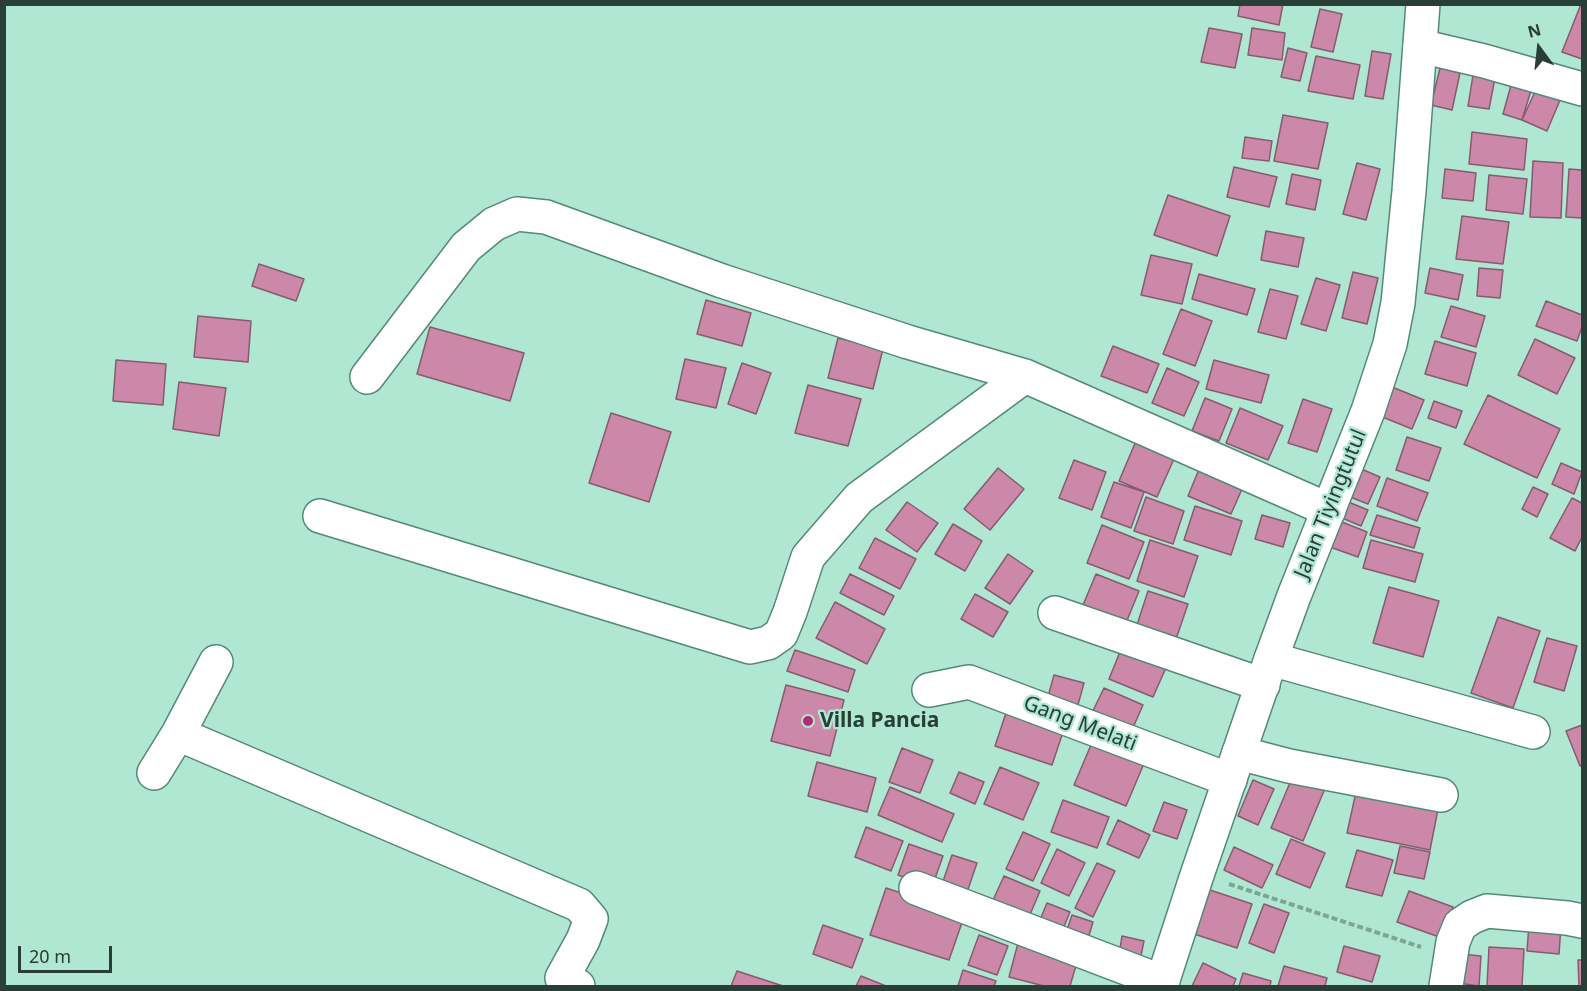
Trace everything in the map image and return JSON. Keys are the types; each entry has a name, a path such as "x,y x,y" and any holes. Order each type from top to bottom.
{"street":[{"name":"Jalan Tiyingtutul","path":"1162,984 1294,596 1377,385 1390,344 1398,303 1409,191 1423,4"},
{"path":"1420,46 1582,88"},
{"path":"367,376 466,248 494,224 517,214 546,217 722,281 908,342 1025,376 1329,510"},
{"path":"320,516 750,647 768,643 781,634 808,557 859,498 1025,376"},
{"path":"1055,613 1267,672 1533,732"},
{"path":"154,773 178,734 216,662"},
{"name":"Gang Melati","path":"929,690 969,682 1234,767 1289,766 1441,795"},
{"path":"178,734 579,905 591,919 583,940 562,978 578,987"},
{"path":"915,888 1162,984"},
{"path":"1448,972 1453,942 1460,925 1487,911 1582,921"}],"path":[{"path":"1198,874 1448,972"}],"building":[{"path":"1240,4 1283,4 1279,25 1238,16"},
{"path":"1582,4 1582,59 1562,52"},
{"path":"1320,9 1342,14 1333,52 1311,47"},
{"path":"1209,28 1242,34 1235,68 1201,62"},
{"path":"1252,28 1285,33 1282,60 1248,55"},
{"path":"1288,48 1307,53 1300,81 1281,77"},
{"path":"1372,51 1391,54 1383,99 1365,96"},
{"path":"1316,56 1360,65 1353,99 1308,91"},
{"path":"1440,68 1460,73 1452,110 1431,105"},
{"path":"1474,69 1496,73 1489,109 1468,106"},
{"path":"1513,78 1533,84 1522,120 1503,114"},
{"path":"1539,83 1563,93 1547,131 1522,120"},
{"path":"1283,115 1328,123 1318,169 1274,161"},
{"path":"1472,132 1527,139 1524,170 1469,164"},
{"path":"1245,137 1272,141 1269,161 1242,158"},
{"path":"1533,161 1563,163 1561,218 1530,217"},
{"path":"1357,163 1380,169 1366,220 1343,214"},
{"path":"1234,167 1277,177 1269,207 1227,197"},
{"path":"1445,169 1476,173 1473,201 1442,198"},
{"path":"1569,169 1582,170 1582,218 1566,217"},
{"path":"1292,174 1321,180 1315,210 1286,204"},
{"path":"1489,175 1527,179 1523,214 1486,210"},
{"path":"1168,195 1230,216 1217,256 1154,235"},
{"path":"1462,216 1509,222 1503,264 1456,259"},
{"path":"1266,231 1304,238 1298,267 1261,260"},
{"path":"1151,255 1192,264 1182,304 1141,295"},
{"path":"259,264 304,279 296,301 252,286"},
{"path":"1430,268 1463,275 1458,300 1425,293"},
{"path":"1479,268 1503,270 1500,298 1477,296"},
{"path":"1353,272 1378,278 1367,324 1342,318"},
{"path":"1199,274 1255,289 1247,315 1192,299"},
{"path":"1316,278 1340,285 1326,331 1301,324"},
{"path":"1270,289 1298,296 1286,339 1258,332"},
{"path":"706,300 751,313 742,346 697,334"},
{"path":"1546,301 1582,315 1582,327 1577,341 1536,326"},
{"path":"1451,306 1485,316 1476,347 1441,337"},
{"path":"1181,309 1212,321 1195,366 1163,354"},
{"path":"198,316 251,321 248,362 194,357"},
{"path":"430,327 524,353 510,401 417,374"},
{"path":"838,338 883,349 873,389 828,378"},
{"path":"1535,339 1575,358 1557,394 1518,375"},
{"path":"1435,341 1476,353 1467,386 1425,374"},
{"path":"1113,346 1159,364 1147,393 1101,376"},
{"path":"685,359 726,368 716,408 676,399"},
{"path":"116,360 166,364 163,405 113,401"},
{"path":"1214,360 1269,375 1261,403 1206,389"},
{"path":"742,363 771,373 756,414 728,404"},
{"path":"1167,368 1199,382 1184,416 1152,403"},
{"path":"179,382 226,388 219,436 173,429"},
{"path":"808,385 861,399 848,446 795,433"},
{"path":"1392,387 1424,400 1412,429 1380,416"},
{"path":"1488,395 1560,429 1537,478 1464,444"},
{"path":"1205,398 1232,409 1219,441 1192,431"},
{"path":"1303,399 1332,409 1317,452 1288,443"},
{"path":"1434,401 1462,411 1456,428 1428,418"},
{"path":"1240,408 1283,426 1268,460 1226,443"},
{"path":"611,413 671,432 649,502 589,483"},
{"path":"1139,434 1178,450 1157,497 1119,481"},
{"path":"1407,437 1441,448 1429,481 1396,470"},
{"path":"1074,460 1106,472 1092,510 1059,498"},
{"path":"1202,462 1246,480 1231,514 1188,496"},
{"path":"1561,463 1582,472 1574,494 1552,484"},
{"path":"1352,465 1380,477 1368,504 1340,493"},
{"path":"998,468 1024,489 990,530 964,509"},
{"path":"1387,478 1428,493 1417,521 1377,506"},
{"path":"1114,482 1144,492 1131,528 1101,517"},
{"path":"1533,487 1548,494 1537,517 1522,509"},
{"path":"1146,497 1184,511 1173,544 1134,531"},
{"path":"1572,498 1582,503 1582,537 1575,551 1550,538"},
{"path":"1341,499 1368,510 1361,526 1335,515"},
{"path":"907,502 938,523 917,552 886,530"},
{"path":"1195,506 1242,521 1231,555 1184,540"},
{"path":"1262,515 1290,523 1283,547 1255,539"},
{"path":"1377,515 1420,528 1414,548 1370,535"},
{"path":"1337,520 1367,532 1358,557 1327,546"},
{"path":"953,524 982,541 965,571 935,554"},
{"path":"1102,525 1144,542 1129,579 1087,563"},
{"path":"875,538 916,559 900,589 859,568"},
{"path":"1150,540 1198,556 1184,597 1137,581"},
{"path":"1371,540 1423,554 1415,582 1363,568"},
{"path":"1008,554 1033,571 1010,604 985,588"},
{"path":"850,574 894,596 884,615 840,593"},
{"path":"1096,574 1139,591 1126,623 1083,605"},
{"path":"1389,587 1439,601 1423,657 1373,643"},
{"path":"1148,591 1188,604 1175,642 1136,628"},
{"path":"975,594 1008,612 993,637 961,619"},
{"path":"835,602 885,629 867,664 816,638"},
{"path":"1498,617 1540,631 1513,708 1471,693"},
{"path":"1547,638 1577,646 1564,691 1534,682"},
{"path":"1124,642 1169,661 1153,697 1109,679"},
{"path":"795,650 855,670 848,692 787,671"},
{"path":"1054,675 1084,683 1076,712 1046,704"},
{"name":"Villa Pancia","path":"786,685 844,700 830,756 771,741"},
{"path":"1104,688 1143,705 1128,739 1088,721"},
{"path":"1007,710 1064,729 1052,765 995,746"},
{"path":"1582,725 1582,765 1580,766 1566,731"},
{"path":"1096,733 1148,754 1126,806 1074,785"},
{"path":"902,748 933,760 920,793 889,782"},
{"path":"817,762 876,778 867,812 808,796"},
{"path":"1000,767 1039,783 1023,820 984,804"},
{"path":"959,772 984,782 975,804 950,793"},
{"path":"1294,773 1326,786 1303,841 1271,828"},
{"path":"1253,780 1274,789 1258,825 1238,816"},
{"path":"1358,783 1440,799 1430,850 1347,833"},
{"path":"890,787 954,814 942,842 878,815"},
{"path":"1063,800 1109,817 1097,848 1051,832"},
{"path":"1164,802 1187,810 1177,839 1153,831"},
{"path":"1118,820 1150,835 1139,858 1107,844"},
{"path":"866,827 903,841 891,871 855,857"},
{"path":"1023,832 1050,844 1033,881 1006,869"},
{"path":"1291,839 1325,853 1310,888 1276,874"},
{"path":"909,844 943,856 932,887 898,875"},
{"path":"1400,846 1430,852 1424,879 1394,873"},
{"path":"1234,847 1273,865 1262,888 1224,870"},
{"path":"1057,849 1085,863 1069,896 1041,883"},
{"path":"1357,850 1393,860 1382,896 1346,887"},
{"path":"952,855 977,863 965,898 940,890"},
{"path":"1097,863 1115,871 1093,917 1075,908"},
{"path":"1004,876 1040,891 1026,924 989,909"},
{"path":"886,888 965,914 949,960 870,935"},
{"path":"1210,890 1252,904 1237,948 1194,934"},
{"path":"1409,891 1453,907 1442,938 1397,922"},
{"path":"1047,903 1070,912 1060,936 1037,927"},
{"path":"1264,904 1289,913 1274,953 1249,943"},
{"path":"1072,915 1093,922 1085,949 1063,942"},
{"path":"1529,924 1561,926 1559,954 1527,951"},
{"path":"823,925 863,939 852,968 813,954"},
{"path":"979,935 1008,946 997,975 968,965"},
{"path":"1122,936 1144,941 1139,965 1118,961"},
{"path":"1018,943 1078,959 1070,986 1044,986 1009,977"},
{"path":"1344,946 1380,956 1372,982 1337,972"},
{"path":"1489,947 1524,949 1522,986 1487,986"},
{"path":"1461,954 1481,956 1479,986 1458,983"},
{"path":"1578,960 1582,960 1582,986 1579,986"},
{"path":"1203,963 1236,979 1233,986 1192,986"},
{"path":"1284,966 1327,978 1325,986 1278,986"},
{"path":"963,970 996,981 994,986 958,986"},
{"path":"737,971 783,986 731,986"},
{"path":"1243,973 1271,981 1270,986 1239,986"},
{"path":"861,976 886,986 856,986"}],"place":[{"name":"Villa Pancia","path":"808,721"}]}
